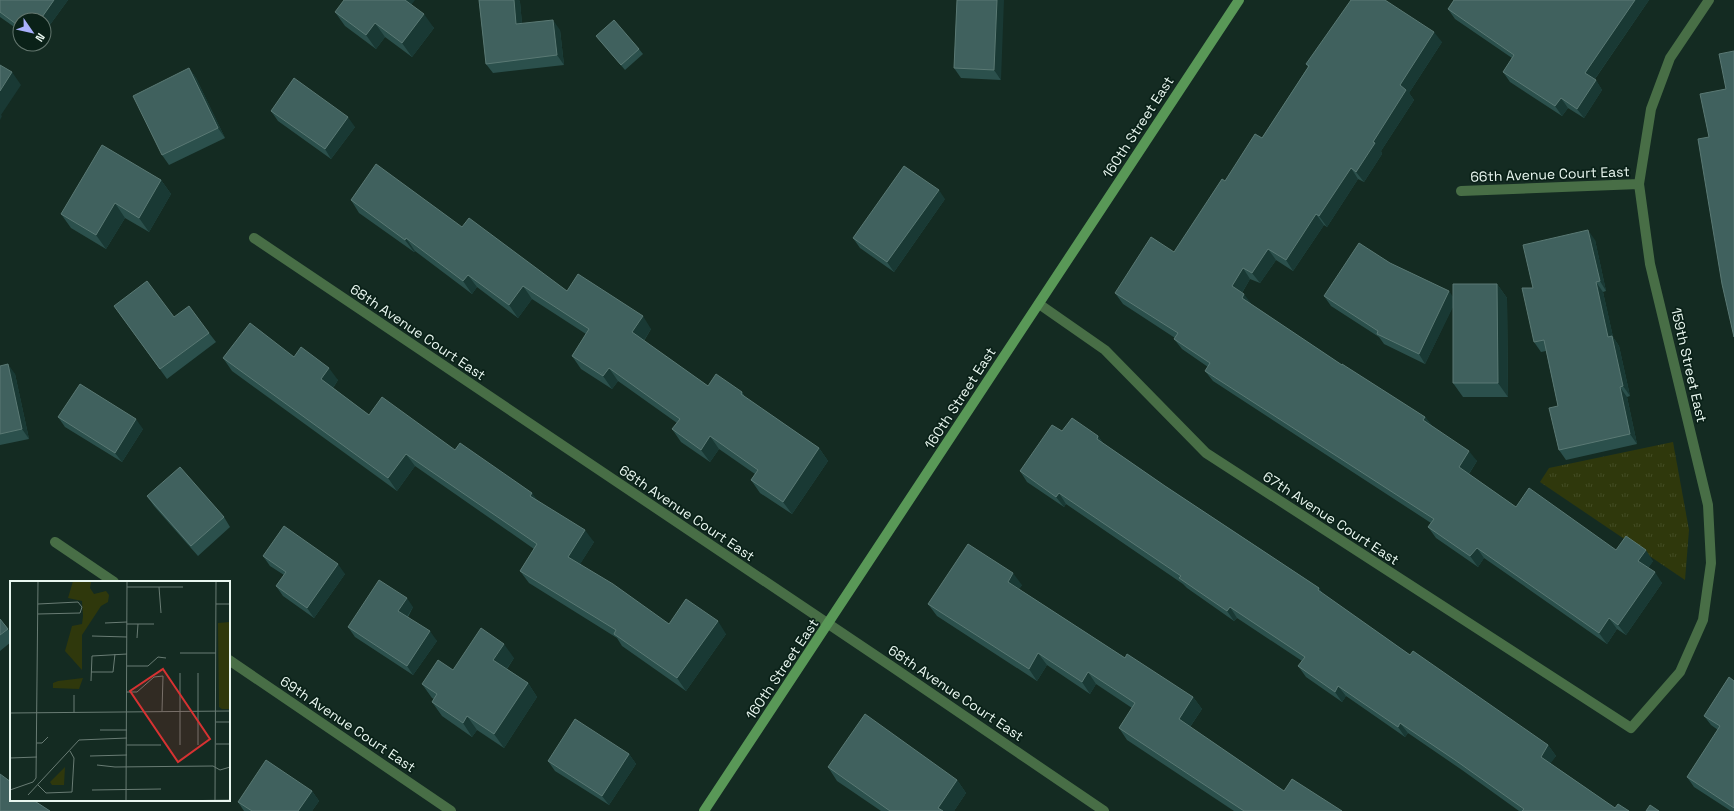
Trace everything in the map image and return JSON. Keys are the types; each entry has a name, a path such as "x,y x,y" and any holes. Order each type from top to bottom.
{"main road":[{"name":"160th Street East","path":"704,811 1239,0"}],"street":[{"name":"159th Street East","path":"1631,728 1680,672 1703,620 1711,563 1708,506 1650,264 1640,184 1651,109 1670,58 1709,0"},
{"name":"66th Avenue Court East","path":"1461,191 1640,184"},
{"name":"68th Avenue Court East","path":"254,238 1104,811"},
{"name":"67th Avenue Court East","path":"1039,304 1105,350 1154,403 1206,453 1631,728"},
{"path":"55,542 113,581"},
{"name":"69th Avenue Court East","path":"230,661 451,811"}],"green space":[{"path":"1673,442 1689,530 1685,580 1540,482 1549,468"}],"building":[{"path":"0,0 54,0 46,12 12,12 12,21 0,12"},
{"path":"344,0 405,0 424,14 402,43 375,23 366,35 335,12"},
{"path":"479,0 514,0 516,24 553,20 557,55 486,64"},
{"path":"957,0 997,0 994,70 954,68"},
{"path":"1351,0 1385,0 1434,32 1400,85 1406,90 1356,172 1351,168 1319,216 1316,214 1286,260 1268,249 1252,273 1243,268 1232,286 1244,294 1242,298 1342,365 1425,417 1423,420 1469,451 1459,467 1516,507 1529,488 1616,550 1626,536 1646,550 1638,561 1655,572 1618,625 1609,618 1599,633 1477,548 1470,556 1428,527 1434,519 1205,371 1210,363 1174,339 1178,333 1115,293 1151,237 1174,252 1222,179 1225,181 1255,134 1262,138 1309,66 1306,64"},
{"path":"1454,0 1635,0 1585,73 1596,80 1577,109 1561,98 1555,106 1503,72 1514,55 1448,9"},
{"path":"614,20 639,49 621,65 596,36"},
{"path":"1734,51 1734,337 1722,284 1698,139 1709,137 1700,94 1726,89 1719,54"},
{"path":"0,65 12,72 0,91"},
{"path":"189,68 218,128 162,155 133,96"},
{"path":"294,78 348,117 325,149 271,111"},
{"path":"102,145 161,180 139,218 115,203 96,235 61,214"},
{"path":"376,164 462,227 469,218 567,291 578,274 643,316 632,332 708,386 716,374 742,392 741,394 819,448 783,502 751,480 758,470 710,436 701,450 672,429 680,419 609,368 603,376 572,356 589,329 523,286 509,305 468,275 463,281 406,238 405,240 351,200"},
{"path":"904,166 939,190 887,262 853,238"},
{"path":"1588,230 1600,281 1596,282 1608,337 1612,336 1623,386 1620,387 1630,434 1559,450 1549,408 1558,406 1544,340 1534,342 1522,288 1533,288 1523,245"},
{"path":"1359,243 1390,263 1449,291 1419,354 1377,334 1378,331 1324,296"},
{"path":"147,281 174,317 189,306 209,333 160,369 114,306"},
{"path":"1453,284 1497,284 1498,383 1453,383"},
{"path":"250,323 294,357 301,347 329,368 321,379 369,415 382,397 455,450 460,443 532,493 530,496 585,530 568,557 613,584 669,624 686,599 718,621 677,678 614,634 616,630 520,571 537,544 406,454 388,478 223,358"},
{"path":"8,364 22,429 0,434 0,366"},
{"path":"80,384 136,419 115,453 58,417"},
{"path":"1072,418 1098,436 1097,439 1319,588 1318,590 1410,655 1413,651 1548,745 1541,757 1615,808 1618,804 1629,811 1522,811 1524,809 1400,723 1398,727 1338,686 1335,692 1298,666 1305,657 1230,607 1227,611 1179,578 1181,576 1059,493 1056,497 1020,471 1052,425 1062,431"},
{"path":"180,467 224,517 191,546 147,496"},
{"path":"284,526 338,564 307,608 276,586 286,572 263,556"},
{"path":"968,544 1013,573 1008,582 1125,658 1127,654 1193,697 1179,719 1284,791 1292,779 1342,811 1244,811 1119,728 1135,703 1088,672 1082,682 1038,653 1029,669 928,604"},
{"path":"379,580 407,598 398,611 430,631 407,666 348,627"},
{"path":"0,619 8,629 0,635"},
{"path":"481,628 504,644 493,660 528,683 494,734 467,716 463,723 432,702 437,694 422,684 438,660 453,670"},
{"path":"1729,677 1734,681 1734,808 1687,777 1720,726 1704,716"},
{"path":"865,714 957,780 938,808 943,811 890,811 828,767"},
{"path":"575,719 629,754 602,796 548,761"},
{"path":"266,760 312,791 298,811 252,811 238,802"},
{"path":"0,774 10,781 10,801 35,801 50,811 0,811"},
{"path":"1650,805 1659,811 1646,811"}]}
